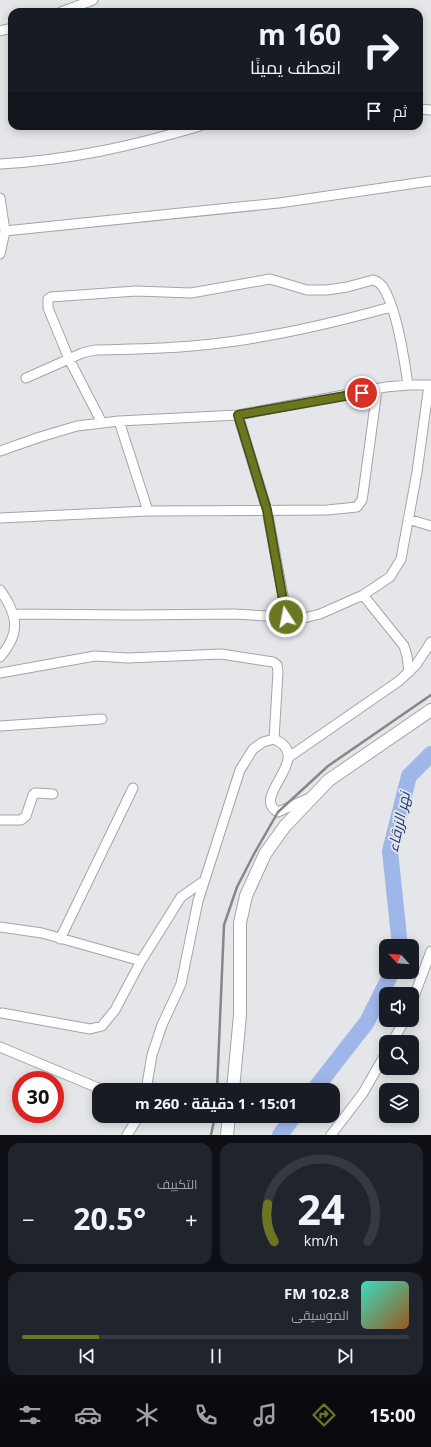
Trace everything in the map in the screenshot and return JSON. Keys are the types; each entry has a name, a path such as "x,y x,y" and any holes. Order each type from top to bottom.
{"street":[{"path":"71,8 93,0"},
{"path":"0,164 45,161 100,152 132,146 186,130"},
{"path":"5,231 279,203 431,181"},
{"path":"0,198 5,231 0,254"},
{"path":"102,423 69,359 48,308 48,299 51,297 136,291 187,293 270,279 307,290 327,290 347,287 372,280 377,281 383,287 391,307 399,338 408,385"},
{"path":"26,378 82,353 95,350 201,346 241,340 333,322 391,307"},
{"path":"0,451 57,432 102,423 238,415 408,385 430,385 401,559 394,572 363,595 320,614 304,618 234,614 13,614"},
{"path":"0,518 148,511 328,510 357,507 362,500 377,390"},
{"path":"238,415 267,510 286,617"},
{"path":"119,421 148,511"},
{"path":"408,519 431,526"},
{"path":"0,590 13,614 15,621 12,642 0,657"},
{"path":"363,595 404,646 409,672"},
{"path":"289,758 409,672 423,657 431,642"},
{"path":"0,673 95,656 128,658 221,654 269,661 277,665 278,672 274,739"},
{"path":"234,1083 240,1016 238,933 244,905 251,886 272,844 312,797 342,770 431,710"},
{"path":"0,726 102,719"},
{"path":"274,739 285,747 289,758 288,763 272,794 271,800 276,811 281,812 312,797"},
{"path":"147,1083 158,1037 183,976 204,881 240,770 253,749 263,742 274,739"},
{"path":"60,939 133,788"},
{"path":"0,820 21,820 26,816 35,793 53,794"},
{"path":"2,1013 69,1026 97,1029 102,1026 115,1010 141,961 181,897 204,881"},
{"path":"0,927 24,929 141,961"},
{"path":"418,987 431,951"},
{"path":"0,1047 92,1085"},
{"path":"331,1135 363,1093 379,1065"},
{"path":"127,1135 135,1123"},
{"path":"227,1135 228,1123"}],"waterway":[{"name":"نهر الزرقاء","path":"399,939 390,851 409,776 431,754"},
{"name":"نهر الزرقاء","path":"319,1083 367,1022 388,979"},
{"name":"نهر الزرقاء","path":"280,1135 289,1123"}],"railway":[{"path":"217,1083 224,925 237,887 254,854 278,812 328,766 431,695"},
{"path":"211,1135 214,1123"}],"route":[{"path":"286,617 267,510 238,415 362,393"}]}
